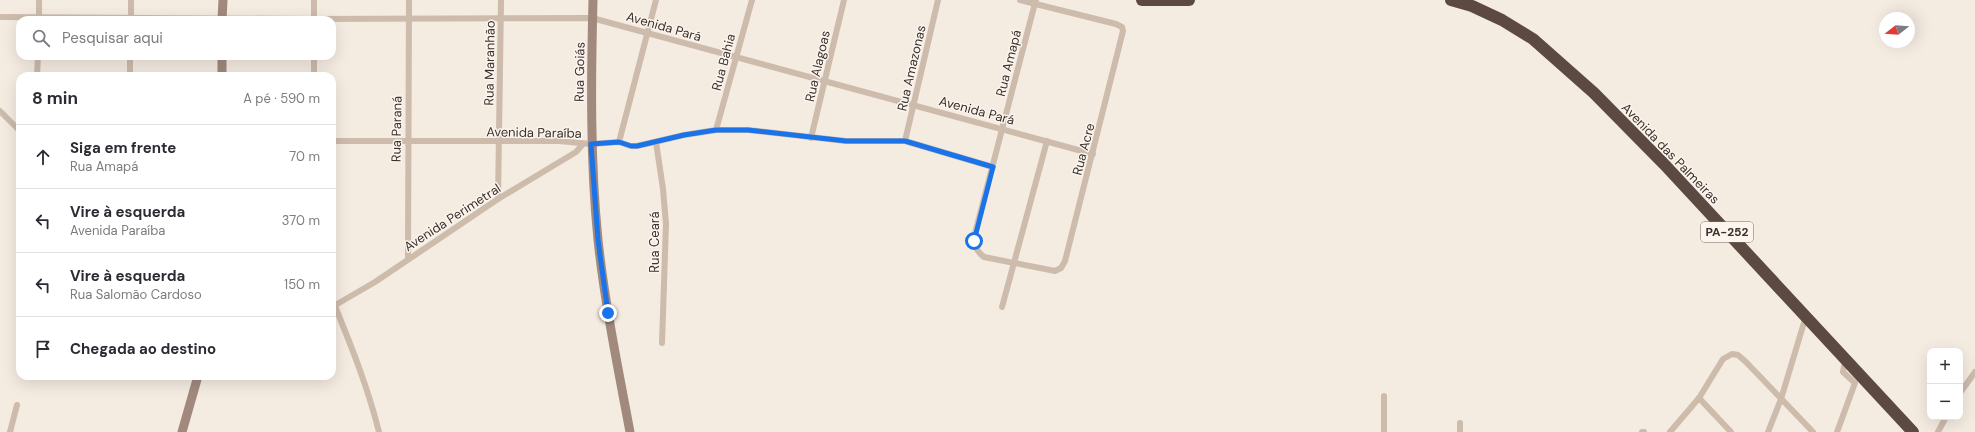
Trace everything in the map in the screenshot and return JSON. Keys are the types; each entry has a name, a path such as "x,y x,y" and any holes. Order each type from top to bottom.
{"highway":[{"path":"1142,0 1189,0"},
{"name":"Avenida das Palmeiras","path":"1451,0 1472,6 1496,17 1533,40 1594,94 1659,159 1806,316 1845,361 1913,432"}],"street":[{"path":"39,0 39,16"},
{"path":"131,0 131,16"},
{"path":"222,16 223,0"},
{"path":"314,0 314,16"},
{"name":"Rua Paraná","path":"408,259 407,142 409,0"},
{"name":"Rua Maranhão","path":"498,199 501,0"},
{"name":"Rua Goiás","path":"593,0 587,144 602,273 613,347 630,432"},
{"path":"619,142 656,0"},
{"name":"Rua Bahia","path":"716,130 752,0"},
{"name":"Rua Alagoas","path":"811,138 844,0"},
{"name":"Rua Amazonas","path":"905,141 938,0"},
{"path":"1020,0 1035,2"},
{"name":"Rua Acre","path":"1015,264 1055,271 1061,268 1065,261 1124,33 1122,27 1116,24 1035,2"},
{"name":"Rua Amapá","path":"1015,264 984,257 976,248 974,238 1035,2"},
{"name":"Avenida Pará","path":"0,17 16,18"},
{"name":"Avenida Pará","path":"336,19 592,18 647,31 736,58 914,104 1093,154"},
{"path":"37,72 38,60"},
{"path":"130,60 130,72"},
{"path":"222,60 222,72"},
{"path":"314,60 314,72"},
{"path":"0,111 16,127"},
{"name":"Avenida Paraíba","path":"336,141 559,141 587,144 619,142 631,146 716,130 748,130 846,141 905,141 993,167"},
{"path":"1002,307 1015,264 1047,141"},
{"name":"Rua Ceará","path":"656,142 666,224 662,342"},
{"name":"Avenida Perimetral","path":"336,304 375,282 498,199 587,144"},
{"path":"336,313 358,361 372,402 379,432"},
{"path":"1768,432 1781,399 1806,316"},
{"path":"1670,432 1698,398 1724,359 1732,354 1741,357 1813,432"},
{"path":"1837,432 1855,383 1843,372 1845,361"},
{"path":"1963,389 1975,372"},
{"path":"182,432 197,380"},
{"path":"1384,396 1384,432"},
{"path":"1698,398 1731,432"},
{"path":"10,432 16,405"},
{"path":"1938,432 1944,420"},
{"path":"1460,424 1460,432"}],"route":[{"path":"608,313 598,240 591,144 619,142 631,146 643,145 684,135 716,130 748,130 834,141 905,141 993,167 974,241"}]}
